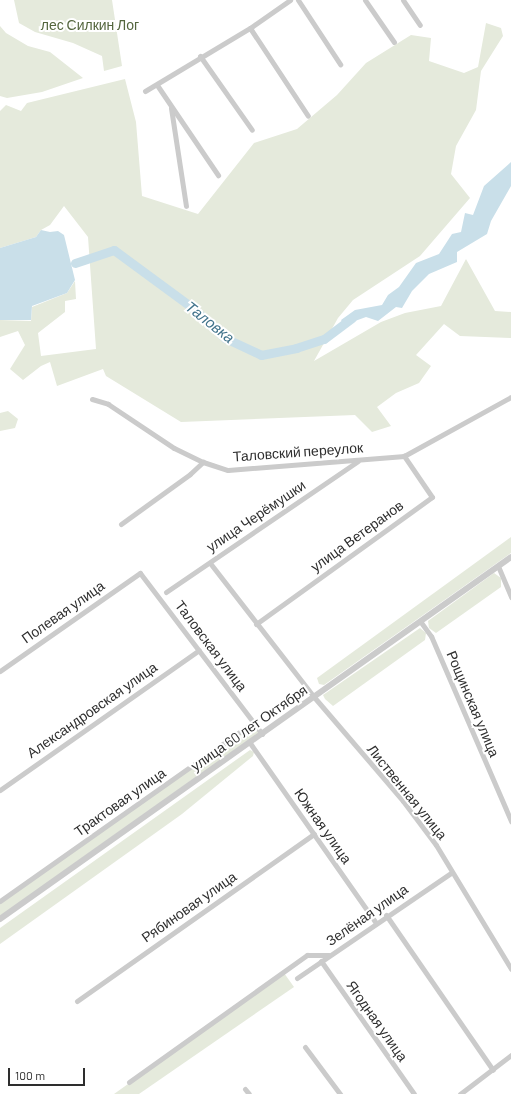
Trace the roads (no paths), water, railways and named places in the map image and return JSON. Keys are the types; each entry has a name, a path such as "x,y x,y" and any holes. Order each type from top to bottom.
{"street":[{"path":"145,91 157,85 200,56 250,28 290,0"},
{"path":"298,0 340,64"},
{"path":"365,0 394,42"},
{"path":"403,0 420,25"},
{"path":"250,28 308,116"},
{"path":"200,56 252,130"},
{"path":"157,85 218,175"},
{"path":"171,107 186,206"},
{"path":"404,456 511,397"},
{"name":"Таловский переулок","path":"92,399 108,404 174,448 203,462 228,470 359,461 404,456"},
{"name":"улица Ветеранов","path":"256,624 432,497 404,456"},
{"name":"улица Черёмушки","path":"166,592 359,461"},
{"path":"121,524 190,474 203,462"},
{"name":"улица 60 лет Октября","path":"0,919 511,557"},
{"name":"Лиственная улица","path":"210,563 314,697 403,801 436,844 451,873 511,969"},
{"path":"498,566 511,597"},
{"name":"Таловская улица","path":"140,573 262,734"},
{"name":"Полевая улица","path":"0,671 140,573"},
{"name":"Рощинская улица","path":"420,621 431,636 511,820"},
{"name":"Александровская улица","path":"0,790 199,650"},
{"name":"Трактовая улица","path":"0,901 254,722"},
{"name":"Южная улица","path":"250,743 376,923"},
{"name":"Рябиновая улица","path":"77,1001 314,834"},
{"name":"Зелёная улица","path":"297,978 451,873"},
{"path":"386,916 493,1070"},
{"path":"129,1082 307,955 329,955"},
{"name":"Ягодная улица","path":"321,961 414,1094"},
{"path":"305,1047 340,1094"},
{"path":"460,1094 511,1055"},
{"path":"245,1089 249,1094"}],"water":[{"path":"511,162 511,186 491,221 487,234 457,252 457,262 429,274 412,291 402,308 396,307 378,321 366,317 344,325 341,320 355,310 382,305 388,295 399,287 416,263 439,254 452,234 461,232 465,213 473,215 484,186"},
{"path":"41,230 50,232 58,231 64,235 75,280 67,293 32,306 31,320 0,320 0,248 36,237"}],"waterway":[{"name":"Таловка","path":"75,263 114,250 193,308 225,338 261,355 296,348 324,339 352,318"}],"park label":[{"name":"лес Силкин Лог","path":"90,25"}]}
